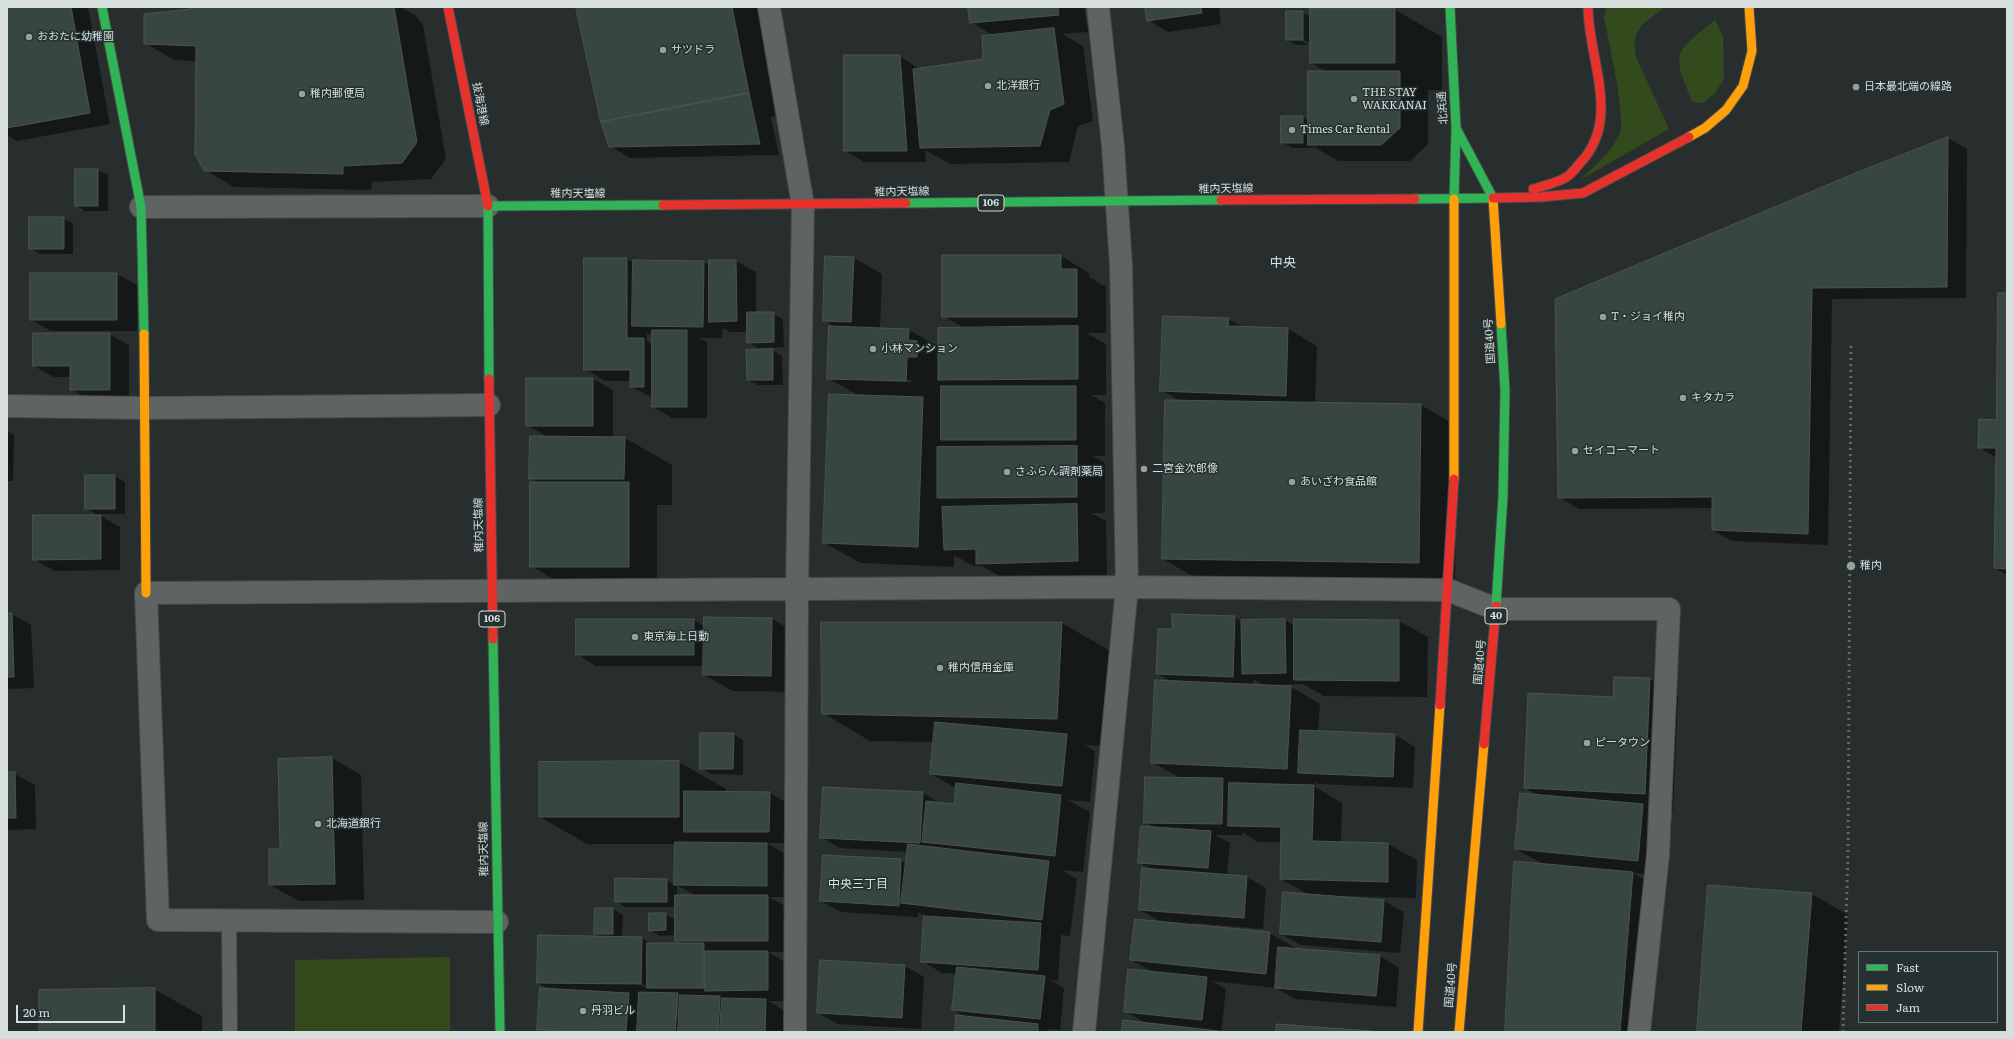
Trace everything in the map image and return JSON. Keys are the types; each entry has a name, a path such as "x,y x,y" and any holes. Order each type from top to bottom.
{"main road":[{"path":"102,7 141,208 145,408 146,593"},
{"name":"抜海港線","path":"448,7 488,206"},
{"name":"北浜通","path":"1450,7 1456,128 1493,198"},
{"path":"1493,198 1537,188 1566,178 1589,154 1597,133 1601,111 1600,83 1588,24 1588,7"},
{"path":"1493,198 1541,197 1583,193 1705,128 1726,110 1743,86 1752,51 1749,7"},
{"path":"1418,1032 1454,486 1454,199 1456,128"},
{"name":"稚内天塩線","path":"500,1032 489,406 488,206 802,205 1493,198"},
{"name":"国道40号","path":"1459,1032 1496,609 1503,496 1505,390 1493,198"}],"street":[{"path":"769,7 802,205 797,590 795,1032"},
{"path":"1084,1032 1127,587 1120,265 1117,201 1113,146 1098,7"},
{"path":"141,208 488,206"},
{"path":"7,406 145,408 489,406"},
{"path":"497,922 229,922 158,920 146,593 1127,587 1448,590 1496,609 1669,609 1658,855 1639,1032"}],"lane":[{"path":"229,922 230,1032"}],"green space":[{"path":"1606,7 1665,7 1645,22 1641,27 1635,39 1635,47 1636,57 1669,129 1580,180 1608,153 1620,133 1621,111 1604,17"},
{"path":"1715,20 1723,37 1724,79 1715,93 1703,103 1693,102 1681,73 1679,63 1680,54 1691,39"},
{"path":"450,957 450,1032 295,1032 295,960"}],"building":[{"path":"7,7 71,7 90,113 7,128"},
{"name":"稚内郵便局","path":"190,7 394,7 417,142 402,163 343,166 343,174 204,171 195,154 196,46 144,44 144,14 190,9"},
{"name":"サツドラ","path":"576,7 732,7 749,93 601,122"},
{"path":"968,7 1058,7 1059,15 970,23"},
{"path":"1145,7 1201,7 1202,13 1147,21"},
{"path":"1310,8 1395,8 1395,63 1310,63"},
{"path":"1286,11 1303,11 1303,40 1286,40"},
{"name":"北洋銀行","path":"1054,28 1064,104 1050,110 1040,146 920,148 913,69 983,59 982,36"},
{"path":"844,55 900,55 907,151 844,151"},
{"name":"THE STAY WAKKANAI","path":"1308,71 1400,71 1400,128 1381,145 1308,145"},
{"path":"749,93 760,144 609,147 601,122"},
{"name":"Times Car Rental","path":"1281,116 1303,116 1303,143 1281,143"},
{"name":"キタカラ","path":"1948,137 1947,287 1812,288 1808,534 1712,530 1712,497 1558,498 1555,299 1858,172"},
{"path":"75,169 98,169 98,206 75,206"},
{"path":"29,217 64,217 64,249 29,249"},
{"path":"942,255 1061,255 1061,269 1077,269 1077,317 942,317"},
{"path":"825,256 854,257 851,322 823,321"},
{"path":"584,258 627,258 627,338 644,338 644,387 630,387 630,370 584,370"},
{"path":"633,260 704,261 703,327 632,326"},
{"path":"709,260 736,260 737,321 709,322"},
{"path":"30,273 117,273 117,320 30,320"},
{"path":"1998,293 2007,293 2007,569 1994,568 1996,448 1978,448 1979,419 1996,420"},
{"path":"747,312 774,312 774,342 747,343"},
{"path":"1163,316 1229,318 1228,326 1288,328 1286,396 1160,391"},
{"name":"小林マンション","path":"829,326 909,329 908,340 917,341 917,357 907,357 906,381 827,379"},
{"path":"1078,326 1078,379 938,380 938,328"},
{"path":"652,330 687,330 687,407 652,407"},
{"path":"33,333 110,333 110,390 70,390 70,366 33,366"},
{"path":"773,349 773,380 747,380 746,350"},
{"path":"526,378 593,378 593,426 526,426"},
{"path":"941,386 1076,386 1076,440 941,440"},
{"path":"829,394 923,397 918,547 823,543"},
{"name":"あいざわ食品館","path":"1165,400 1421,404 1419,563 1162,559"},
{"path":"530,436 625,437 624,479 529,479"},
{"name":"さふらん調剤薬局","path":"1077,446 1077,497 937,498 937,447"},
{"path":"85,475 115,475 115,509 85,509"},
{"path":"530,482 629,482 629,567 530,567"},
{"path":"1077,504 1078,561 976,564 976,549 944,550 942,507"},
{"path":"33,515 101,515 101,559 33,560"},
{"path":"7,613 12,613 14,677 7,677"},
{"path":"1172,614 1235,616 1233,677 1156,674 1158,629 1172,629"},
{"path":"704,617 772,618 771,676 703,675"},
{"name":"東京海上日動","path":"576,619 694,619 694,655 576,655"},
{"path":"1285,619 1286,673 1242,674 1241,620"},
{"path":"1294,619 1399,620 1399,681 1294,680"},
{"name":"稚内信用金庫","path":"821,622 1062,622 1057,719 822,714"},
{"name":"ピータウン","path":"1614,677 1650,678 1645,794 1524,788 1528,693 1613,697"},
{"path":"1155,680 1291,686 1287,769 1151,763"},
{"path":"935,722 1067,734 1062,786 930,774"},
{"path":"1300,730 1395,734 1393,777 1298,773"},
{"path":"700,733 734,733 733,769 700,769"},
{"path":"332,757 335,884 269,885 269,849 280,849 278,759"},
{"path":"679,761 679,817 539,817 539,762"},
{"path":"15,772 16,818 7,818 7,773"},
{"path":"1145,777 1223,778 1222,824 1144,823"},
{"path":"956,783 1061,795 1055,856 922,842 926,801 954,804"},
{"path":"1229,783 1314,785 1312,841 1388,843 1388,882 1280,879 1281,827 1228,826"},
{"path":"823,787 923,792 920,843 820,838"},
{"path":"684,791 770,792 769,832 684,832"},
{"path":"1520,793 1643,804 1638,861 1515,849"},
{"path":"1141,826 1211,831 1208,868 1138,863"},
{"path":"675,842 767,843 767,886 674,885"},
{"path":"908,844 1049,861 1042,920 901,903"},
{"path":"823,855 901,859 899,906 820,901"},
{"path":"1514,861 1633,872 1620,1032 1505,1032"},
{"path":"1142,868 1247,876 1244,918 1139,910"},
{"path":"615,878 667,879 667,902 615,902"},
{"path":"1708,885 1812,893 1801,1032 1697,1032"},
{"path":"1283,892 1384,900 1381,942 1280,934"},
{"path":"675,895 768,895 768,941 675,941"},
{"path":"595,908 613,908 613,934 594,934"},
{"path":"649,913 666,913 666,930 649,931"},
{"path":"924,916 1041,923 1038,970 921,962"},
{"path":"1135,919 1270,932 1266,974 1130,960"},
{"path":"538,935 642,937 641,984 537,983"},
{"path":"647,943 704,943 704,988 647,988"},
{"path":"1278,947 1380,955 1376,996 1275,988"},
{"path":"705,951 768,951 768,990 705,991"},
{"path":"820,960 905,965 902,1018 817,1013"},
{"path":"957,967 1045,976 1040,1019 952,1010"},
{"path":"1128,969 1207,977 1202,1020 1124,1012"},
{"path":"155,988 155,1032 39,1032 39,990"},
{"name":"丹羽ビル","path":"540,988 629,993 626,1032 537,1030"},
{"path":"639,992 678,993 675,1032 637,1032"},
{"path":"680,995 720,996 718,1032 678,1032"},
{"path":"722,998 766,999 765,1032 720,1032"},
{"path":"956,1015 1038,1024 1038,1032 955,1032"},
{"path":"1123,1020 1227,1032 1122,1032"},
{"path":"1277,1024 1371,1031 1371,1032 1276,1032"}],"railway":[{"path":"1843,1032 1848,851 1851,344"}],"traffic: fast":[{"path":"102,7 141,207 144,334"},
{"path":"1450,7 1456,128 1493,198"},
{"path":"1454,199 1456,129"},
{"path":"1415,199 1493,198"},
{"path":"906,203 1221,200"},
{"path":"489,379 488,206 663,205"},
{"path":"1496,606 1503,496 1505,390 1501,324"},
{"path":"493,639 500,1032"}],"traffic: slow":[{"path":"1689,137 1705,128 1726,110 1743,86 1752,51 1749,7"},
{"path":"1493,198 1501,324"},
{"path":"1454,199 1454,479"},
{"path":"144,334 146,593"},
{"path":"1418,1032 1440,705"},
{"path":"1459,1032 1484,744"}],"traffic: jam":[{"path":"448,7 488,206"},
{"path":"1533,189 1567,177 1580,163 1592,146 1599,128 1601,108 1600,88 1589,27 1588,7"},
{"path":"1493,198 1541,197 1583,193 1689,137"},
{"path":"1221,200 1415,199"},
{"path":"663,205 906,203"},
{"path":"489,379 493,639"},
{"path":"1440,705 1454,479"},
{"path":"1484,744 1496,606"}],"place":[{"name":"おおたに幼稚園","path":"29,37"},
{"name":"サツドラ","path":"663,50"},
{"name":"北洋銀行","path":"988,86"},
{"name":"日本最北端の線路","path":"1856,87"},
{"name":"稚内郵便局","path":"302,94"},
{"name":"THE STAY WAKKANAI","path":"1354,99"},
{"name":"Times Car Rental","path":"1292,130"},
{"name":"T・ジョイ稚内","path":"1603,317"},
{"name":"小林マンション","path":"873,349"},
{"name":"キタカラ","path":"1683,398"},
{"name":"セイコーマート","path":"1575,451"},
{"name":"二宮金次郎像","path":"1144,469"},
{"name":"さふらん調剤薬局","path":"1007,472"},
{"name":"あいざわ食品館","path":"1292,482"},
{"name":"稚内","path":"1851,566"},
{"name":"東京海上日動","path":"635,637"},
{"name":"稚内信用金庫","path":"940,668"},
{"name":"ピータウン","path":"1587,743"},
{"name":"北海道銀行","path":"318,824"},
{"name":"丹羽ビル","path":"583,1011"}],"district":[{"name":"中央","path":"1283,263"},
{"name":"中央三丁目","path":"858,884"}]}
